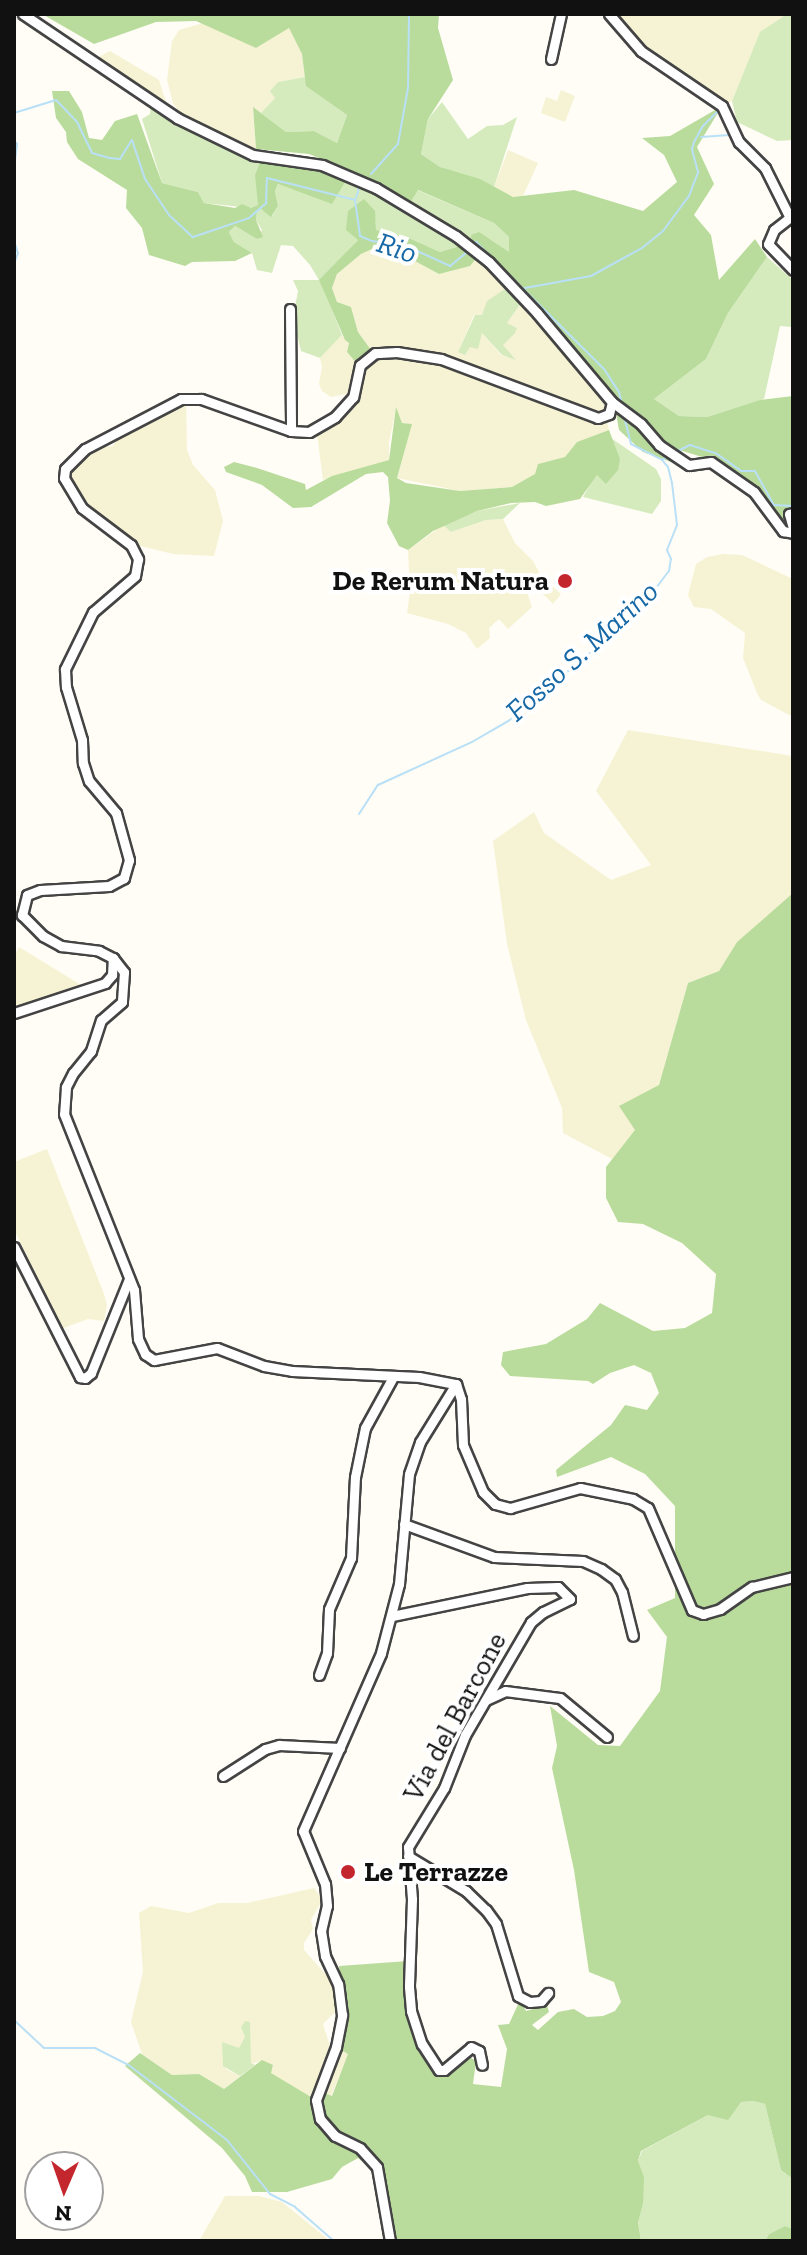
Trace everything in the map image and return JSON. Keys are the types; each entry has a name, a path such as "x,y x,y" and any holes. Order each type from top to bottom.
{"street":[{"path":"23,14 177,118 253,155 290,157 349,176 376,188 465,243 537,313 615,404 659,445 689,465 711,462 754,492 783,531 793,531 789,514 793,513"},
{"path":"551,59 561,14"},
{"path":"609,14 641,51 722,106 739,142 765,168 791,215 774,230 768,244 793,270"},
{"path":"290,309 291,431"},
{"path":"456,1384 292,1371 264,1366 217,1348 154,1360 145,1354 138,1339 134,1290 64,1114 66,1087 73,1073 91,1051 101,1020 122,1002 124,972 113,958 99,951 61,946 43,936 22,915 27,895 40,890 109,886 124,878 129,860 116,813 89,781 83,763 82,740 66,687 65,669 93,612 135,576 138,559 131,545 82,508 67,487 65,469 85,449 181,399 201,399 291,431 309,432 335,417 353,397 360,365 375,353 397,352 441,359 598,418 609,414 615,404"},
{"path":"14,1013 105,983 112,975 113,958"},
{"path":"14,1247 75,1371 85,1378 91,1373 96,1355 108,1335 129,1279"},
{"path":"319,1675 327,1653 329,1609 351,1558 355,1477 365,1428 393,1377"},
{"path":"390,2241 377,2167 360,2148 335,2136 320,2119 316,2100 336,2047 342,2015 338,1984 325,1956 321,1931 327,1906 325,1884 303,1831 381,1653 392,1616 409,1474 420,1442 456,1384"},
{"path":"456,1384 461,1399 463,1445 483,1492 495,1504 510,1508 580,1488 633,1499 648,1508 692,1610 703,1614 720,1609 752,1587 793,1577"},
{"path":"404,1524 494,1557 583,1561 601,1569 615,1579 622,1592 633,1636"},
{"name":"Via del Barcone","path":"392,1616 527,1588 558,1587 570,1599 543,1612 531,1622 465,1735 444,1788 408,1847 412,1888 409,1919 410,1999 422,2044 439,2070 444,2070 471,2047 479,2051 482,2065"},
{"path":"486,1700 505,1691 560,1698 607,1737"},
{"path":"223,1776 265,1749 279,1745 340,1748"},
{"path":"408,1856 466,1891 486,1910 496,1924 518,1996 530,2002 541,2001 548,1993"}],"shaded area":[{"path":"609,14 787,14 760,33 732,101 722,106 641,51"},
{"path":"203,23 256,48 289,27 302,54 305,77 278,82 271,91 275,98 261,113 253,108 256,149 209,130 181,114 173,103 167,80 172,41 179,30"},
{"path":"110,51 159,80 166,102 161,104 95,59"},
{"path":"561,90 575,96 565,122 541,113 546,97 557,101"},
{"path":"508,150 538,163 523,196 513,197 494,187"},
{"path":"383,244 439,274 478,256 508,287 483,315 474,315 458,352 478,342 482,333 501,355 514,359 502,345 517,328 507,323 522,302 607,397 607,409 601,414 594,413 433,354 407,349 371,350 358,332 351,307 337,303 332,288 337,274 361,254"},
{"path":"342,335 349,343 347,352 358,365 351,393 331,397 322,391 319,384 320,358"},
{"path":"384,355 442,361 607,419 609,430 577,442 565,457 539,464 536,474 512,487 460,491 397,478 411,424 402,423 396,409 389,442 389,460 323,480 317,434 341,415 367,360"},
{"path":"186,401 187,450 193,465 215,490 223,521 214,556 173,554 137,545 78,498 68,478 71,468 80,459 97,448 113,446 120,432"},
{"path":"503,519 515,543 533,561 541,576 561,594 553,604 535,586 527,592 532,607 508,629 499,619 489,628 490,638 477,649 466,633 448,624 407,613 410,592 408,550 443,525 451,532 486,520"},
{"path":"742,555 793,579 793,717 761,700 757,693 743,658 745,633 711,609 694,607 688,595 696,564 707,557"},
{"path":"628,730 793,756 793,895 737,942 719,971 688,983 659,1085 636,1130 612,1159 563,1133 562,1108 526,1020 507,944 493,841 534,812 544,833 611,880 651,865 596,791"},
{"path":"19,947 81,985 75,993 14,1011 14,956"},
{"path":"47,1149 104,1294 107,1305 104,1321 88,1319 61,1329 14,1229 14,1162"},
{"path":"314,1888 320,1896 320,1904 311,1920 313,1929 304,1943 304,1950 329,1978 339,2008 323,2024 330,2046 313,2099 270,2073 273,2066 262,2061 251,2064 246,2037 239,2049 222,2043 226,2069 240,2076 224,2089 199,2074 172,2075 142,2054 131,2022 143,1972 139,1913 151,1906 189,1913 218,1903 247,1903"},
{"path":"338,2048 349,2054 331,2096 322,2092"},
{"path":"225,2196 259,2196 282,2202 330,2241 199,2241"}],"green space":[{"path":"42,14 439,14 438,28 453,80 428,119 421,154 440,167 480,179 513,197 574,190 643,211 677,182 664,155 642,138 670,136 722,106 697,147 714,184 694,215 711,235 719,280 755,239 767,257 728,313 706,359 654,399 679,416 707,417 760,400 793,396 793,529 786,529 715,461 673,448 674,463 643,452 619,430 614,401 602,379 472,243 471,235 479,232 509,252 509,237 494,223 418,190 408,206 372,180 309,154 256,149 253,107 286,132 314,131 337,143 347,115 306,86 302,54 289,28 256,48 196,21 156,22 94,44"},
{"path":"787,14 793,14 793,140 777,141 737,122 732,101 760,32"},
{"path":"305,77 307,86 347,115 337,143 314,131 286,132 261,113 275,98 270,91 278,82"},
{"path":"52,91 69,91 82,112 89,138 102,140 115,121 137,114 162,183 198,192 204,203 235,208 242,204 251,208 258,205 255,175 261,160 307,162 347,179 332,204 278,184 275,191 278,206 271,217 261,209 257,212 256,220 263,237 257,239 235,226 229,232 234,242 252,253 235,261 192,262 185,266 149,255 142,228 126,208 127,190 78,159 56,118"},
{"path":"442,102 468,139 487,126 503,125 517,117 494,187 440,167 421,154 428,119"},
{"path":"151,105 261,160 259,205 251,208 204,203 198,192 162,183 142,119 150,114"},
{"path":"347,179 372,188 463,245 440,252 409,238 375,230 376,221 320,280 342,335 320,358 301,351 293,317 298,291 293,280 319,280 310,265 293,246 281,245 272,273 257,270 252,253 234,242 229,232 235,226 257,239 262,230 256,220 257,212 261,209 272,216 278,206 275,191 278,184 332,203"},
{"path":"417,190 494,223 509,237 509,253 491,240 472,243 408,206"},
{"path":"364,199 375,211 376,230 409,238 440,252 463,245 478,256 470,266 439,274 383,244 361,254 337,274 332,288 337,302 351,307 358,332 371,350 358,365 347,352 349,343 319,280 358,240 346,230 348,211"},
{"path":"767,257 793,280 793,327 780,326 764,399 707,417 679,416 654,399 706,359 728,313"},
{"path":"508,287 522,302 507,323 517,328 515,333 503,345 516,360 502,355 482,333 478,349 470,347 465,355 458,352 475,315 482,315 487,301"},
{"path":"396,407 402,423 412,424 397,478 406,483 460,491 512,487 535,474 538,464 565,457 577,442 609,430 620,459 618,470 606,484 597,475 580,499 546,506 535,502 511,503 477,511 433,531 408,550 399,546 387,523 390,501 388,477 383,472 366,474 311,507 293,508 262,485 226,472 224,467 234,462 257,468 305,484 306,490 332,476 389,460"},
{"path":"611,438 656,469 661,479 661,501 652,514 583,497 613,444"},
{"path":"520,503 503,519 486,520 451,532 443,525 477,511"},
{"path":"793,893 793,2179 781,2170 765,2104 753,2101 741,2102 728,2120 708,2115 641,2151 638,2161 644,2177 643,2204 638,2222 641,2241 393,2241 387,2181 358,2158 342,2167 332,2179 287,2192 252,2192 245,2176 222,2148 125,2066 140,2053 172,2075 199,2074 224,2089 262,2060 273,2065 271,2073 321,2103 322,2092 332,2096 348,2054 338,2048 342,1994 339,1966 408,1961 404,1990 413,2023 438,2075 468,2056 476,2061 473,2084 501,2087 507,2049 498,2025 509,2024 520,2000 526,2011 547,2005 549,2012 532,2025 538,2030 558,2012 574,2009 587,2017 603,2016 615,2011 621,2002 614,1982 589,1972 574,1870 552,1768 557,1746 550,1706 598,1745 620,1746 660,1691 667,1637 647,1610 675,1598 675,1506 645,1474 611,1457 557,1477 556,1470 611,1425 625,1405 647,1410 659,1393 651,1373 634,1365 610,1373 593,1384 588,1381 510,1376 501,1365 503,1352 546,1344 587,1319 600,1303 653,1331 685,1328 712,1313 716,1274 682,1243 643,1224 618,1222 606,1198 606,1167 635,1130 619,1106 659,1085 688,983 719,971 737,942"},
{"path":"245,2021 250,2022 251,2063 255,2065 240,2076 223,2066 222,2042 239,2048 245,2037 241,2027"},
{"path":"741,2102 765,2104 781,2170 793,2179 793,2229 785,2226 769,2234 765,2241 641,2241 638,2221 643,2204 638,2161 642,2151 708,2115"},
{"path":"785,2226 793,2229 793,2241 765,2241 769,2234"}],"waterway":[{"path":"371,174 398,144 408,88 409,14"},
{"name":"Rio","path":"14,113 56,100 77,122 92,153 110,158 120,159 132,140 145,179 169,215 193,237 249,218 266,203 267,178 355,200 360,236 372,241 404,245 450,266 470,250"},
{"path":"525,288 591,276 642,248 663,231 689,196 698,172 692,149 694,142 703,126 719,110"},
{"path":"701,137 733,135"},
{"path":"14,140 17,144 14,168"},
{"path":"356,198 360,185"},
{"path":"14,241 18,253 14,264"},
{"name":"Rio","path":"474,245 476,242 604,369 619,392 622,405"},
{"name":"Rio","path":"624,416 631,444 662,460 670,455"},
{"name":"Rio","path":"676,452 690,445 717,454 741,471 755,471 774,505 793,506"},
{"name":"Fosso S. Marino","path":"359,814 378,785 472,742 510,720 598,646 653,592 669,571 671,559 667,550 677,525 672,483 668,467 662,460"},
{"path":"14,2020 44,2048 95,2048 130,2066 227,2140 270,2194 295,2207 334,2241"}],"place":[{"name":"De Rerum Natura","path":"565,581"},
{"name":"Le Terrazze","path":"348,1872"}]}
